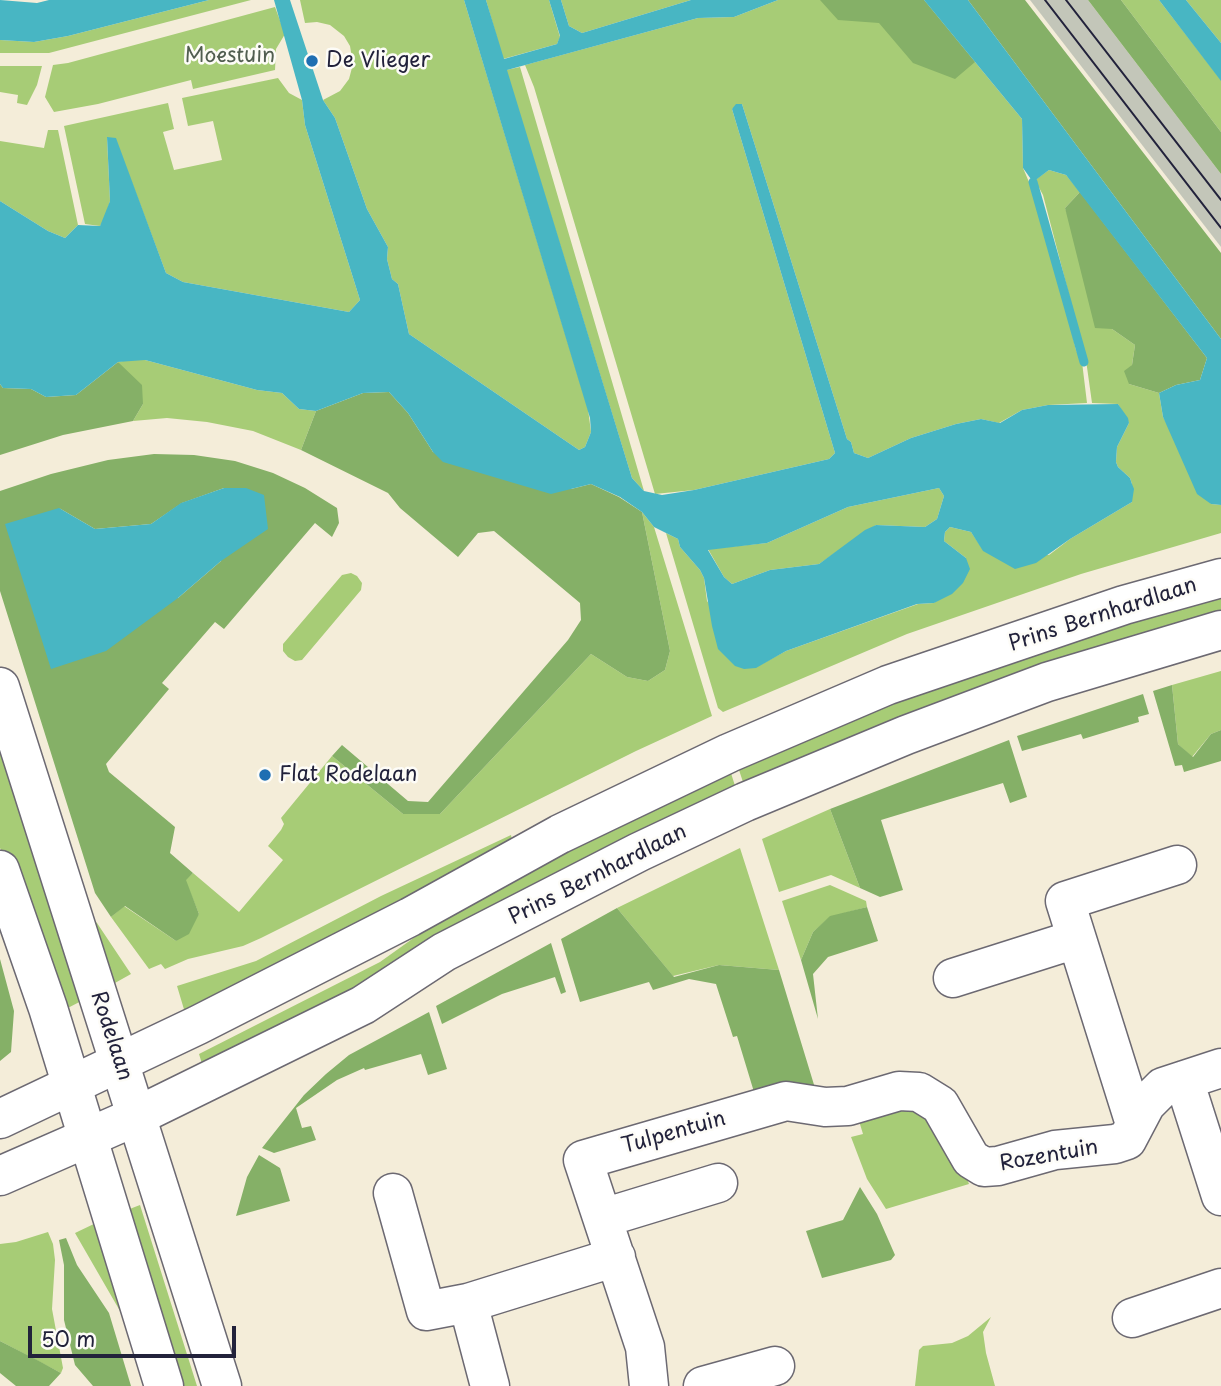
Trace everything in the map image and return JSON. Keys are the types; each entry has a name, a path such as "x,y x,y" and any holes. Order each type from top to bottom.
{"street":[{"name":"Prins Bernhardlaan","path":"0,1119 198,1025 398,923 619,804 729,753 888,685 1124,605 1221,578"},
{"name":"Prins Bernhardlaan","path":"0,1177 137,1116 363,1004 443,952 639,852 745,802 906,735 1047,682 1221,630"},
{"name":"Rodelaan","path":"0,687 222,1386"},
{"path":"1135,1124 1065,901 1177,865"},
{"path":"0,870 48,1008 164,1386"},
{"path":"953,978 1076,939"},
{"name":"Rozentuin","path":"825,1107 848,1105 899,1091 919,1092 940,1105 971,1160 984,1167 1055,1150 1115,1144 1126,1140 1146,1104 1163,1087 1221,1068"},
{"path":"1184,1080 1221,1196"},
{"name":"Tulpentuin","path":"649,1386 645,1347 583,1160 786,1101 825,1107"},
{"path":"603,1217 718,1184"},
{"path":"393,1193 426,1311 468,1303 615,1257"},
{"path":"1132,1318 1221,1288"},
{"path":"468,1303 490,1386"},
{"path":"704,1386 775,1366"}],"shaded area":[{"path":"1030,0 1088,0 1221,174 1221,247"}],"green space":[{"path":"209,0 251,0 49,53 0,53 0,40 34,42 68,36"},
{"path":"300,0 464,0 588,409 591,432 585,447 579,450 409,334 398,284 392,279 387,259 388,247 367,209 335,118 323,100 340,91 349,79 353,64 350,46 344,36 330,25 305,23"},
{"path":"486,0 549,0 560,37 557,44 503,59"},
{"path":"561,0 691,0 582,33 569,26"},
{"path":"778,0 924,0 1022,119 1023,168 1035,196 1057,270 1076,350 1082,362 1087,403 1048,405 1022,410 999,423 981,419 956,424 911,438 868,458 854,453 851,442 847,439 742,104 732,109 835,453 829,459 694,490 655,494 534,87 525,65 698,18 734,17"},
{"path":"820,0 924,0 975,62 955,79 913,63 879,23 838,20"},
{"path":"968,0 1025,0 1221,253 1221,339"},
{"path":"1088,0 1121,0 1221,132 1221,174"},
{"path":"1121,0 1159,0 1221,80 1221,132"},
{"path":"1186,0 1221,0 1221,43"},
{"name":"Moestuin","path":"275,7 285,34 276,49 275,70 193,89 191,80 98,104 54,112 45,97 53,65"},
{"path":"0,66 42,66 37,85 27,105 17,103 18,95 0,92"},
{"path":"520,67 644,491 632,478 506,70"},
{"path":"278,78 289,93 302,100 305,125 360,300 349,312 183,282 166,273 115,138 107,138 110,201 105,218 100,226 85,224 64,126 168,103 174,129 163,132 174,170 222,160 213,121 188,126 182,98"},
{"path":"48,130 58,130 78,225 65,238 48,231 0,201 0,141 44,148"},
{"path":"1049,170 1066,175 1080,192 1065,208 1112,329 1135,345 1129,384 1159,393 1163,417 1211,504 1221,505 1221,533 1081,574 907,634 723,712 718,708 666,533 678,539 680,547 700,570 704,578 707,601 756,667 786,651 918,604 934,603 966,558 944,541 945,532 950,527 971,532 984,551 1049,555 1070,539 1132,502 1130,478 1116,462 1117,447 1129,423 1118,404 1092,403 1086,360 1043,195 1035,180"},
{"path":"1080,192 1207,358 1200,380 1176,385 1159,393 1129,384 1124,371 1132,365 1135,345 1112,329 1095,328 1065,208"},
{"path":"145,360 257,390 282,393 299,409 316,411 301,450 253,431 207,422 167,418 133,421 143,404 118,362"},
{"path":"118,362 142,385 143,404 133,421 63,435 0,455 0,384 3,388 31,389 46,397 76,395"},
{"path":"389,392 408,413 433,452 571,489 591,484 642,512 670,651 665,670 648,681 627,677 591,654 440,814 403,814 332,756 342,745 408,801 428,802 568,640 581,620 580,603 494,531 478,533 458,557 400,508 388,493 301,450 316,411 363,393"},
{"path":"154,454 194,455 235,461 273,473 305,488 337,508 339,523 332,537 315,523 224,629 215,622 162,683 169,689 106,764 109,772 175,827 170,853 193,873 186,880 199,914 189,934 176,941 125,906 111,917 95,893 0,591 0,491 51,474 108,460","holes":["224,488 221,561 178,598 59,508 95,529 151,524 182,503"]},
{"path":"939,488 944,496 937,519 925,527 876,525 819,564 770,570 732,584 724,577 708,549 767,543 848,507"},
{"path":"642,512 654,527 712,716 636,751 261,938 243,946 188,959 165,969 161,964 149,969 111,917 124,906 176,941 199,914 185,880 193,873 239,912 283,860 268,846 284,824 281,818 332,756 403,814 440,814 591,654 627,677 648,681 665,670 670,651"},
{"path":"351,573 362,583 361,590 302,660 295,661 288,657 283,651 283,644 342,575"},
{"path":"1221,593 1221,613 744,785 738,767 953,678"},
{"path":"1221,671 1221,730 1211,734 1192,757 1178,744 1172,685"},
{"path":"1172,685 1178,744 1193,757 1211,734 1221,730 1221,761 1184,772 1182,765 1175,766 1153,691"},
{"path":"1143,694 1149,714 1138,717 1139,722 1083,739 1081,734 1022,751 1017,736"},
{"path":"0,715 91,996 62,1011 27,900 0,848"},
{"path":"1009,740 1027,797 1010,803 1003,783 881,820 903,890 880,897 860,888 830,809"},
{"path":"730,770 736,789 203,1067 199,1054 380,962 450,912 482,893"},
{"path":"830,809 860,888 831,875 779,892 762,839"},
{"path":"511,835 512,840 186,1016 177,986 256,961 381,896"},
{"path":"740,848 779,970 719,965 673,976 617,908"},
{"path":"830,885 866,901 867,907 830,917 813,932 801,960 782,901"},
{"path":"867,907 878,941 828,957 813,974 818,1019 801,960 813,932 830,916"},
{"path":"80,908 97,923 131,974 106,988"},
{"path":"617,908 674,977 719,965 779,970 815,1088 754,1092 737,1036 733,1037 716,984 689,979 653,990 649,982 580,1002 561,939"},
{"path":"551,943 566,992 561,994 555,977 502,994 442,1024 436,1006"},
{"path":"0,959 14,1011 11,1052 0,1061"},
{"path":"429,1012 447,1069 428,1075 421,1054 365,1070 364,1068 337,1080 296,1108 302,1128 311,1126 316,1140 274,1153 262,1148 304,1095 349,1055"},
{"path":"910,1097 952,1141 969,1184 886,1209 867,1179 851,1137 863,1134 856,1111"},
{"path":"259,1155 280,1168 290,1201 236,1216 247,1177"},
{"path":"860,1187 877,1214 895,1255 891,1260 822,1278 806,1231 843,1220"},
{"path":"140,1205 197,1386 181,1386 127,1210"},
{"path":"98,1222 128,1321 124,1322 75,1233"},
{"path":"48,1232 55,1260 52,1309 63,1368 61,1373 0,1341 0,1244"},
{"path":"66,1238 77,1265 109,1313 131,1386 93,1386 75,1365 64,1320 64,1265 59,1240"},
{"path":"991,1317 983,1332 995,1386 915,1386 919,1350 923,1346 952,1343 968,1336"},
{"path":"0,1341 61,1373 49,1386 16,1386 0,1373"}],"water":[{"path":"0,0 37,3 49,0 209,0 68,36 34,42 0,40"},
{"path":"274,0 290,0 323,100 335,118 367,209 388,247 387,259 392,279 398,284 409,334 579,450 585,447 591,432 590,418 464,0 486,0 504,59 557,44 560,36 549,0 561,0 569,26 582,33 691,0 778,0 734,17 698,18 507,70 632,478 644,491 662,495 829,459 835,453 732,109 736,104 742,104 847,439 851,442 854,453 868,458 911,438 956,424 981,419 1000,423 1022,410 1048,405 1118,404 1129,423 1117,447 1116,462 1130,478 1134,489 1132,502 1036,563 1015,569 983,551 971,532 950,527 945,532 944,541 966,558 970,569 963,583 952,594 934,603 917,604 786,651 756,668 744,669 735,666 718,649 704,578 680,547 678,539 654,527 642,512 620,497 591,484 551,494 443,462 433,452 408,413 389,392 363,393 316,411 299,409 282,393 257,390 145,360 118,362 76,395 46,397 31,389 3,388 0,384 0,201 48,231 65,238 78,225 100,226 110,201 107,137 116,138 166,273 183,282 349,312 360,300 305,125 302,100","holes":["939,488 944,496 937,519 925,527 876,525 819,564 770,570 732,584 724,577 708,550 767,543 848,507"]},
{"path":"924,0 968,0 1221,339 1221,505 1211,504 1197,494 1163,417 1159,393 1176,385 1200,380 1207,358 1066,175 1049,170 1033,182 1023,168 1022,119"},
{"path":"1159,0 1186,0 1221,43 1221,81"},
{"path":"224,488 246,488 264,495 268,529 221,561 178,598 106,651 51,669 5,524 59,508 95,529 151,524 181,503"}],"waterway":[{"path":"1033,182 1084,362"}],"tram line":[{"path":"1045,0 1221,228"},
{"path":"1066,0 1221,200"}],"place":[{"name":"De Vlieger","path":"312,61"},
{"name":"Flat Rodelaan","path":"265,775"}]}
